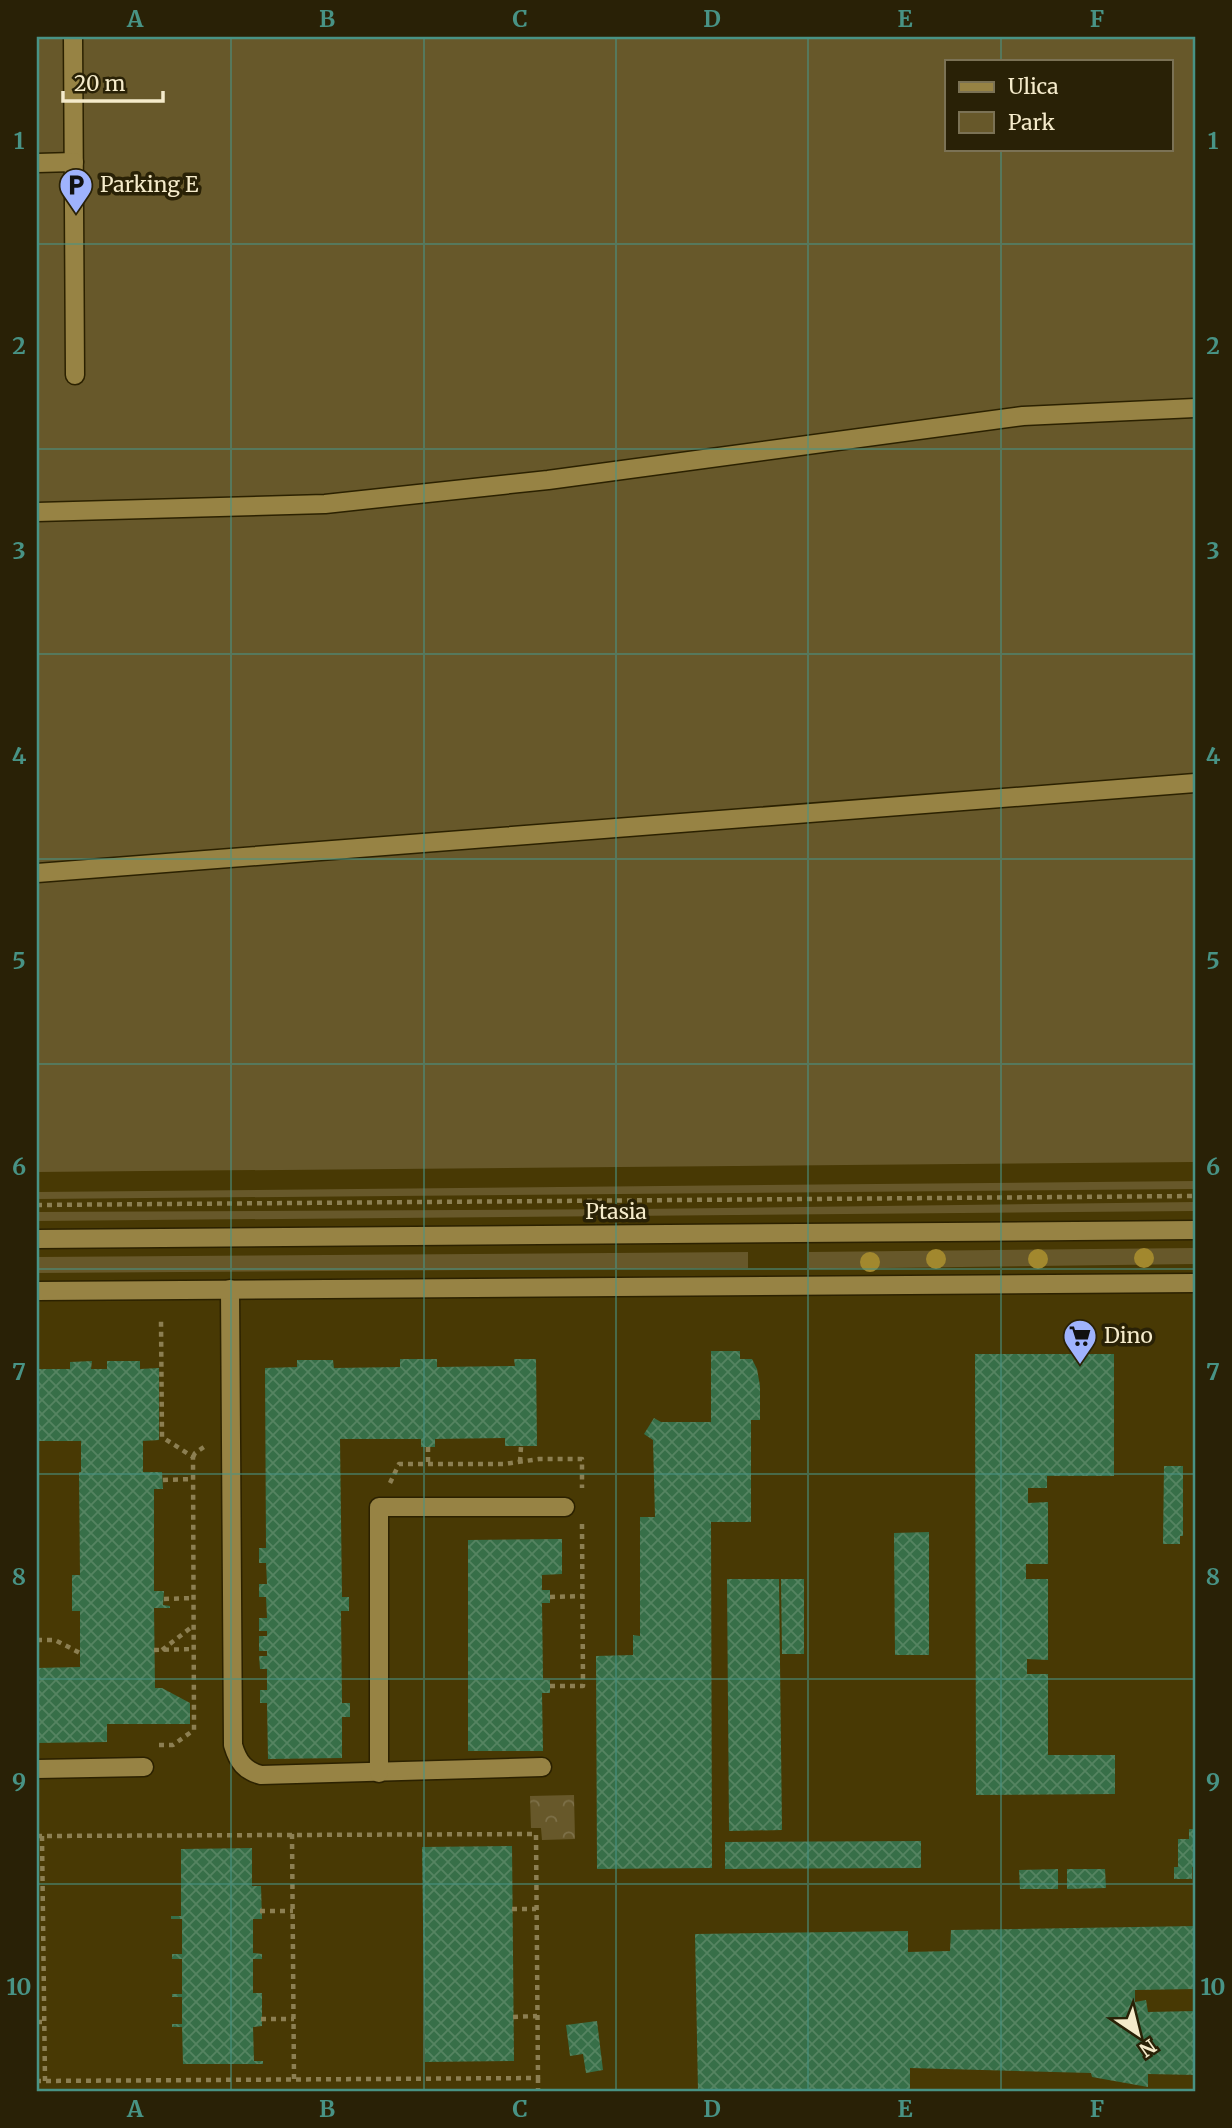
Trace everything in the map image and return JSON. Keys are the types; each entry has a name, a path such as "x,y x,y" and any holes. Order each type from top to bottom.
{"street":[{"path":"73,37 75,375"},
{"path":"37,163 74,162"},
{"path":"37,512 324,503 548,480 1023,416 1195,408"},
{"path":"37,873 1195,783"},
{"name":"Ptasia","path":"37,1239 1195,1230"},
{"path":"37,1291 1195,1283"},
{"path":"230,1289 233,1745 236,1756 250,1773 261,1775 541,1767"},
{"path":"379,1773 379,1507 565,1507"},
{"path":"37,1769 144,1767"}],"path":[{"path":"37,1205 1195,1196"},
{"path":"145,1745 173,1745 194,1730 193,1457 160,1434 161,1319"},
{"path":"428,1447 428,1464"},
{"path":"520,1462 521,1447"},
{"path":"163,1480 193,1479"},
{"path":"550,1597 583,1596"},
{"path":"163,1599 193,1598"},
{"path":"162,1650 194,1625"},
{"path":"37,1640 55,1640 80,1653"},
{"path":"155,1650 194,1649"},
{"path":"45,2081 39,1836 536,1833 538,2091"},
{"path":"292,1834 294,2080"},
{"path":"512,1909 536,1909"},
{"path":"260,1911 293,1911"},
{"path":"513,2017 537,2016"},
{"path":"261,2019 294,2019"},
{"path":"37,2022 44,2022"},
{"path":"37,2081 538,2078"}],"green space":[{"path":"37,37 1195,37 1195,1162 37,1172"},
{"path":"1195,1181 1195,1189 37,1199 37,1192"},
{"path":"1195,1202 1195,1211 37,1221 37,1212 637,1209"},
{"path":"1195,1248 1195,1264 809,1269 809,1252"},
{"path":"748,1252 748,1268 37,1273 37,1257"},
{"path":"574,1795 575,1839 542,1840 541,1828 531,1828 530,1796"}],"building":[{"path":"711,1351 740,1351 740,1359 752,1359 760,1386 760,1420 751,1420 751,1522 711,1522 712,1868 597,1869 596,1656 633,1655 633,1635 640,1636 640,1517 655,1517 653,1440 644,1434 654,1418 661,1422 711,1422"},
{"path":"975,1354 1114,1354 1114,1476 1047,1476 1047,1488 1028,1488 1028,1503 1048,1502 1048,1564 1026,1564 1026,1579 1048,1579 1048,1660 1027,1659 1027,1674 1048,1674 1048,1755 1115,1755 1115,1794 976,1795"},
{"path":"400,1359 437,1359 437,1367 515,1366 514,1359 536,1359 537,1446 505,1446 505,1438 435,1439 435,1447 421,1447 421,1439 340,1439 342,1597 349,1597 349,1611 341,1611 342,1703 350,1703 350,1717 342,1717 342,1758 268,1759 267,1703 260,1703 260,1690 267,1690 267,1669 260,1669 259,1656 267,1656 267,1651 259,1651 259,1636 267,1636 267,1631 259,1631 259,1618 267,1618 266,1597 259,1597 259,1584 267,1584 266,1563 259,1563 259,1548 266,1548 265,1368 297,1367 297,1360 333,1360 334,1368 400,1367"},
{"path":"92,1361 91,1369 107,1369 107,1361 140,1361 140,1369 159,1368 159,1440 143,1441 143,1472 162,1472 163,1489 154,1489 154,1591 164,1591 163,1605 170,1606 154,1608 155,1688 162,1688 190,1703 190,1724 107,1724 107,1742 37,1743 37,1668 80,1667 80,1611 72,1611 72,1575 80,1575 81,1441 37,1441 37,1369 70,1369 70,1362"},
{"path":"1164,1466 1183,1466 1183,1536 1180,1536 1180,1544 1163,1544"},
{"path":"929,1532 929,1655 895,1655 894,1533"},
{"path":"562,1539 562,1574 542,1575 542,1590 550,1590 550,1603 542,1603 543,1680 550,1680 550,1693 542,1693 543,1751 468,1751 468,1540"},
{"path":"727,1579 779,1579 782,1830 729,1831"},
{"path":"781,1579 804,1579 804,1654 782,1654"},
{"path":"1189,1829 1195,1829 1195,1867 1192,1867 1192,1879 1174,1879 1174,1867 1178,1867 1178,1839 1189,1839"},
{"path":"921,1841 921,1868 725,1869 725,1842"},
{"path":"512,1846 514,2061 425,2062 422,1847"},
{"path":"252,1848 252,1886 261,1886 262,1919 253,1919 253,1953 262,1954 262,1959 253,1959 253,1993 262,1993 262,2026 253,2027 254,2061 263,2061 263,2064 183,2064 182,2027 172,2027 172,2024 182,2024 182,1997 172,1997 172,1994 182,1994 182,1959 172,1959 172,1954 182,1954 182,1919 171,1919 171,1916 181,1916 181,1849"},
{"path":"1058,1869 1058,1889 1020,1889 1019,1870"},
{"path":"1067,1869 1105,1869 1106,1888 1067,1889"},
{"path":"1195,1926 1195,1989 1135,1990 1135,2002 1146,2000 1148,2012 1195,2011 1195,2075 1148,2074 1148,2087 1092,2077 1091,2073 910,2068 910,2091 698,2091 695,1934 908,1931 908,1952 950,1951 951,1930"},
{"path":"597,2021 603,2070 586,2073 583,2054 570,2056 566,2025"}],"place":[{"name":"Parking E","path":"76,215"},
{"name":"Dino","path":"1080,1366"}]}
